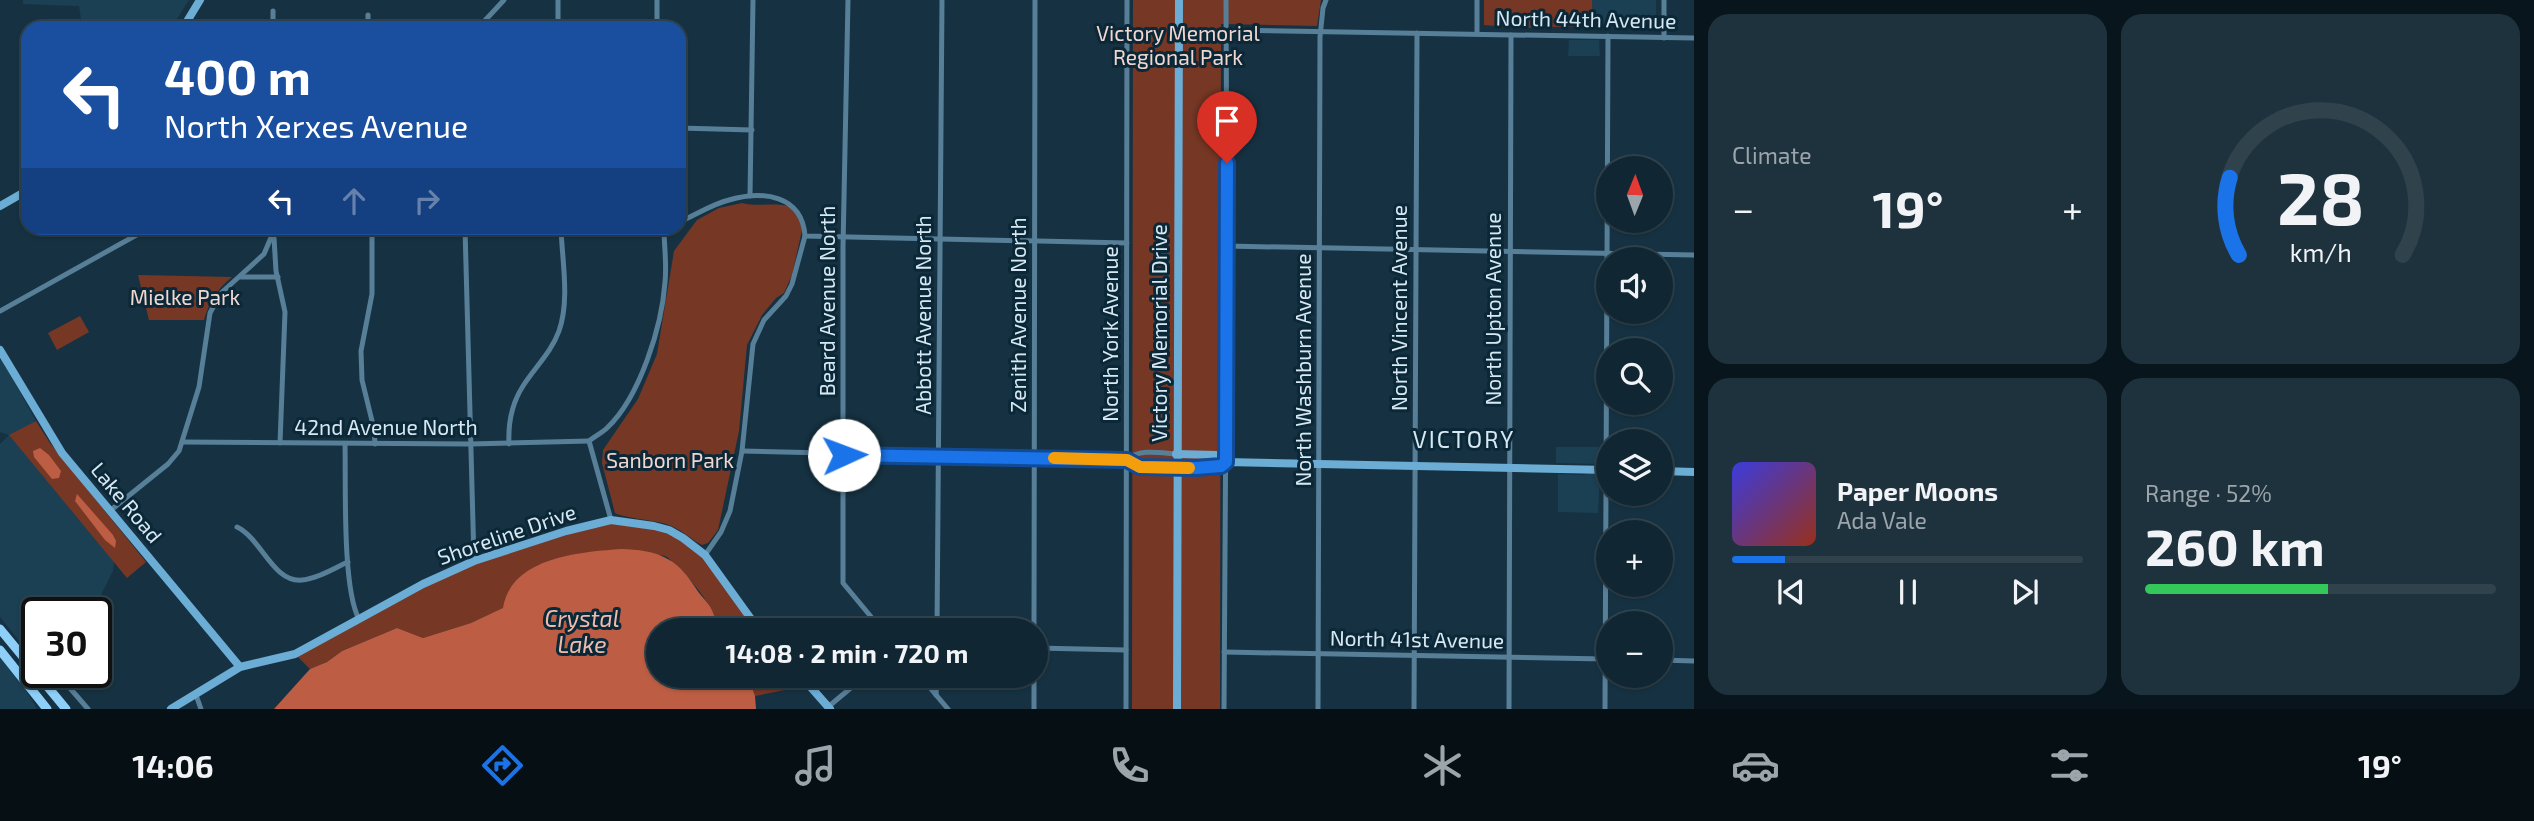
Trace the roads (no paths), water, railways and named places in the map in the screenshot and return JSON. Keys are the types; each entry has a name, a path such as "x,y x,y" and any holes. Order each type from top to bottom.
{"main road":[{"path":"0,629 66,709"},
{"path":"0,650 47,709"}],"street":[{"path":"187,21 200,0"},
{"path":"484,21 504,0"},
{"path":"558,0 558,21"},
{"path":"657,0 657,21"},
{"path":"750,196 753,0"},
{"name":"Beard Avenue North","path":"848,0 843,583 872,618"},
{"name":"Abbott Avenue North","path":"937,618 942,0"},
{"name":"Zenith Avenue North","path":"1034,618 1035,0"},
{"name":"North York Avenue","path":"1126,709 1127,0"},
{"name":"Victory Memorial Drive","path":"1177,709 1179,0"},
{"path":"1224,709 1226,0"},
{"name":"North Washburn Avenue","path":"1318,709 1321,31 1326,0"},
{"path":"1477,0 1477,34"},
{"path":"1664,0 1664,37"},
{"path":"273,11 273,21"},
{"path":"368,15 368,21"},
{"name":"North 44th Avenue","path":"1226,30 1694,38"},
{"name":"North Vincent Avenue","path":"1414,709 1416,33"},
{"name":"North Upton Avenue","path":"1509,709 1511,35"},
{"path":"1607,247 1608,36"},
{"path":"686,128 752,130"},
{"path":"0,206 21,194"},
{"path":"686,219 730,199 774,197 788,202 802,216 804,236 792,284 786,296 764,320 753,344 742,451 728,519 705,555"},
{"path":"0,311 136,235"},
{"path":"111,510 168,464 179,451 199,387 210,313 220,294 264,254 272,235"},
{"path":"275,235 274,256 285,312 280,443"},
{"path":"372,235 372,294 361,351 362,380 374,429 374,444"},
{"path":"465,235 474,561"},
{"path":"509,444 508,430 516,399 523,385 544,359 560,329 564,295 561,235"},
{"path":"611,520 589,440 608,428 627,400 646,362 656,334 666,279 664,235"},
{"path":"804,236 1127,243"},
{"path":"1226,246 1596,254"},
{"path":"1673,255 1694,255"},
{"path":"241,277 278,277"},
{"path":"1607,324 1607,429"},
{"name":"Lake Road","path":"0,350 52,439 240,667"},
{"name":"42nd Avenue North","path":"182,442 509,444 589,440"},
{"path":"345,444 348,562 354,610 359,619"},
{"path":"742,451 1127,460 1136,466 1176,468 1216,468 1226,462 1596,470"},
{"path":"1127,460 1140,453 1217,455 1226,462"},
{"path":"1673,471 1694,472"},
{"path":"1606,611 1607,506"},
{"name":"Shoreline Drive","path":"171,709 240,667 295,654 423,584 474,561 566,531 611,520 637,522 669,530 705,555 750,618"},
{"path":"237,527 249,533 281,574 295,580 310,579 348,562"},
{"path":"1048,648 1126,650"},
{"name":"North 41st Avenue","path":"1224,652 1596,659"},
{"path":"1673,660 1694,661"},
{"path":"70,688 88,709"},
{"path":"812,688 829,708 852,688"},
{"path":"930,688 948,709"},
{"path":"936,688 936,695"},
{"path":"1034,688 1034,709"},
{"path":"1605,688 1605,709"},
{"path":"196,695 201,709"}],"water":[{"path":"40,448 61,471 59,478 52,479 34,457 33,451"},
{"path":"77,494 113,535 115,548 105,540 75,501"},
{"name":"Crystal Lake","path":"621,549 645,551 664,557 688,577 712,611 715,618 646,618 646,688 752,688 756,709 274,709 310,669 327,662 342,651 397,628 423,638 471,623 503,608 509,591 519,578 533,568 550,560 586,552"}],"district":[{"name":"VICTORY","path":"1464,440"}],"park label":[{"name":"Victory Memorial Regional Park","path":"1178,46"},
{"name":"Mielke Park","path":"185,298"},
{"name":"Sanborn Park","path":"670,461"}]}
